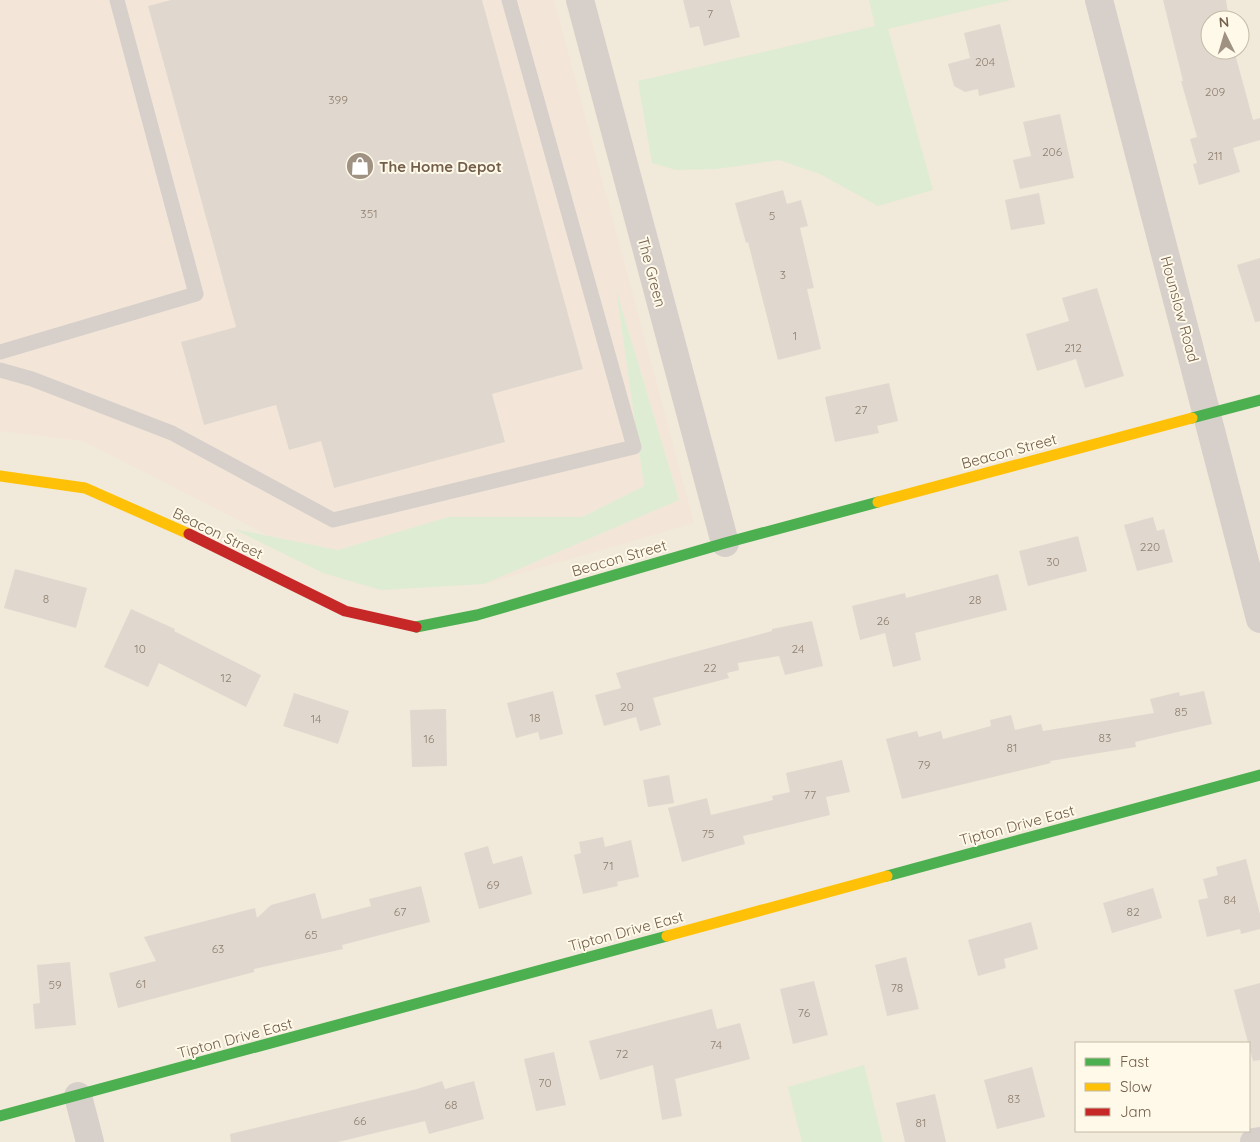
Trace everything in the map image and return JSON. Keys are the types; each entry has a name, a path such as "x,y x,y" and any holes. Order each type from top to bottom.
{"street":[{"name":"The Green","path":"580,0 725,543"},
{"name":"Hounslow Road","path":"1099,0 1260,619"},
{"name":"Beacon Street","path":"0,476 85,488 174,527 345,611 416,627 477,615 725,543 1260,400"},
{"name":"Tipton Drive East","path":"0,1116 1260,775"},
{"path":"78,1096 90,1142"},
{"path":"1254,1142 1260,1140"}],"lane":[{"path":"0,352 196,294 118,0"},
{"path":"0,370 32,379 172,433 333,520 634,447 509,0"}],"shaded area":[{"path":"0,0 1260,0 1260,1142 0,1142"},
{"path":"0,0 554,0 694,523 484,584 346,575 83,441 0,431"}],"green space":[{"path":"869,0 1011,0 888,29 933,190 878,206 820,174 779,160 716,169 676,170 652,163 638,81 875,26"},
{"path":"616,289 679,500 484,584 381,590 323,573 234,529 338,550 448,517 582,517 644,486"},
{"path":"864,1065 883,1142 802,1142 788,1087"}],"building":[{"name":"The Home Depot","path":"171,0 482,0 583,369 492,394 505,442 334,488 321,441 289,450 276,405 204,425 181,342 236,327 148,6"},
{"path":"683,0 730,0 740,37 704,46 699,26 690,28"},
{"path":"1163,0 1226,0 1228,10 1200,10 1200,60 1237,60 1253,120 1260,118 1260,140 1233,148 1240,172 1199,185 1193,164 1197,163 1190,139 1197,137 1181,81 1183,81"},
{"path":"1000,24 1015,87 979,96 978,89 965,92 954,86 948,64 970,58 964,33"},
{"path":"1060,114 1074,178 1020,189 1013,160 1031,156 1023,122"},
{"path":"783,190 787,204 801,200 808,226 800,228 814,288 807,289 821,349 778,360 748,242 746,243 735,203"},
{"path":"1039,193 1045,224 1011,230 1005,200"},
{"path":"1260,258 1260,321 1255,322 1237,265"},
{"path":"1097,288 1124,376 1085,388 1076,359 1037,371 1026,334 1069,321 1062,298"},
{"path":"889,383 898,421 877,426 879,433 835,442 825,397"},
{"path":"1153,517 1157,531 1164,529 1173,562 1137,571 1124,525"},
{"path":"1078,536 1087,571 1028,586 1019,551"},
{"path":"15,569 87,588 76,628 4,608"},
{"path":"998,574 1007,610 915,633 921,660 893,667 885,633 860,640 852,606 905,593 906,598"},
{"path":"131,609 175,629 174,631 261,675 246,707 159,663 148,687 104,667"},
{"path":"812,621 823,666 785,675 779,656 738,663 739,670 727,673 729,678 653,698 661,725 640,731 636,717 604,726 595,695 621,688 616,673 772,631 772,629"},
{"path":"553,691 563,734 540,740 538,732 516,738 507,703"},
{"path":"1204,691 1212,724 1135,742 1136,747 1050,761 1051,763 902,799 886,739 917,731 919,737 941,731 943,739 991,726 990,720 1011,715 1015,730 1041,724 1043,731 1154,713 1150,699 1179,692 1180,696"},
{"path":"294,693 349,711 338,744 283,726"},
{"path":"446,709 447,766 412,767 410,710"},
{"path":"842,760 850,792 826,797 830,815 743,836 745,844 682,862 668,808 707,798 711,815 773,800 772,796 790,792 786,773"},
{"path":"669,775 674,803 648,807 643,780"},
{"path":"603,837 605,847 631,840 639,877 617,882 618,886 583,894 574,855 581,853 579,842"},
{"path":"488,846 493,864 522,856 532,894 479,909 464,853"},
{"path":"1246,859 1260,914 1260,929 1241,934 1240,929 1207,937 1198,900 1208,898 1203,879 1218,875 1216,867"},
{"path":"421,886 430,922 342,945 343,949 254,969 254,972 118,1008 109,973 156,961 144,937 255,908 257,918 271,905 315,893 322,919 371,906 369,899"},
{"path":"1153,888 1162,918 1112,933 1103,903"},
{"path":"1031,922 1038,949 1004,959 1006,968 978,976 968,940"},
{"path":"906,957 919,1009 887,1016 875,965"},
{"path":"70,962 76,1025 35,1029 33,1004 40,1003 37,965"},
{"path":"814,981 828,1035 793,1044 780,989"},
{"path":"1260,983 1260,1060 1253,1061 1250,1042 1248,1042 1234,990"},
{"path":"712,1009 717,1029 740,1023 750,1059 675,1079 682,1116 662,1120 653,1065 600,1080 589,1041"},
{"path":"554,1052 566,1105 536,1111 524,1059"},
{"path":"1032,1067 1045,1117 997,1129 984,1080"},
{"path":"442,1081 445,1089 474,1081 484,1119 429,1134 425,1121 338,1142 231,1142 230,1134 417,1089"},
{"path":"935,1094 946,1142 905,1142 896,1103"}],"traffic: fast":[{"path":"1192,418 1260,400"},
{"path":"416,627 477,615 725,543 878,502"},
{"path":"887,876 1260,775"},
{"path":"0,1116 667,936"}],"traffic: slow":[{"path":"878,502 1192,418"},
{"path":"0,476 85,488 189,534"},
{"path":"667,936 887,876"}],"traffic: jam":[{"path":"189,534 345,611 416,627"}],"place":[{"name":"The Home Depot","path":"360,166"}]}
